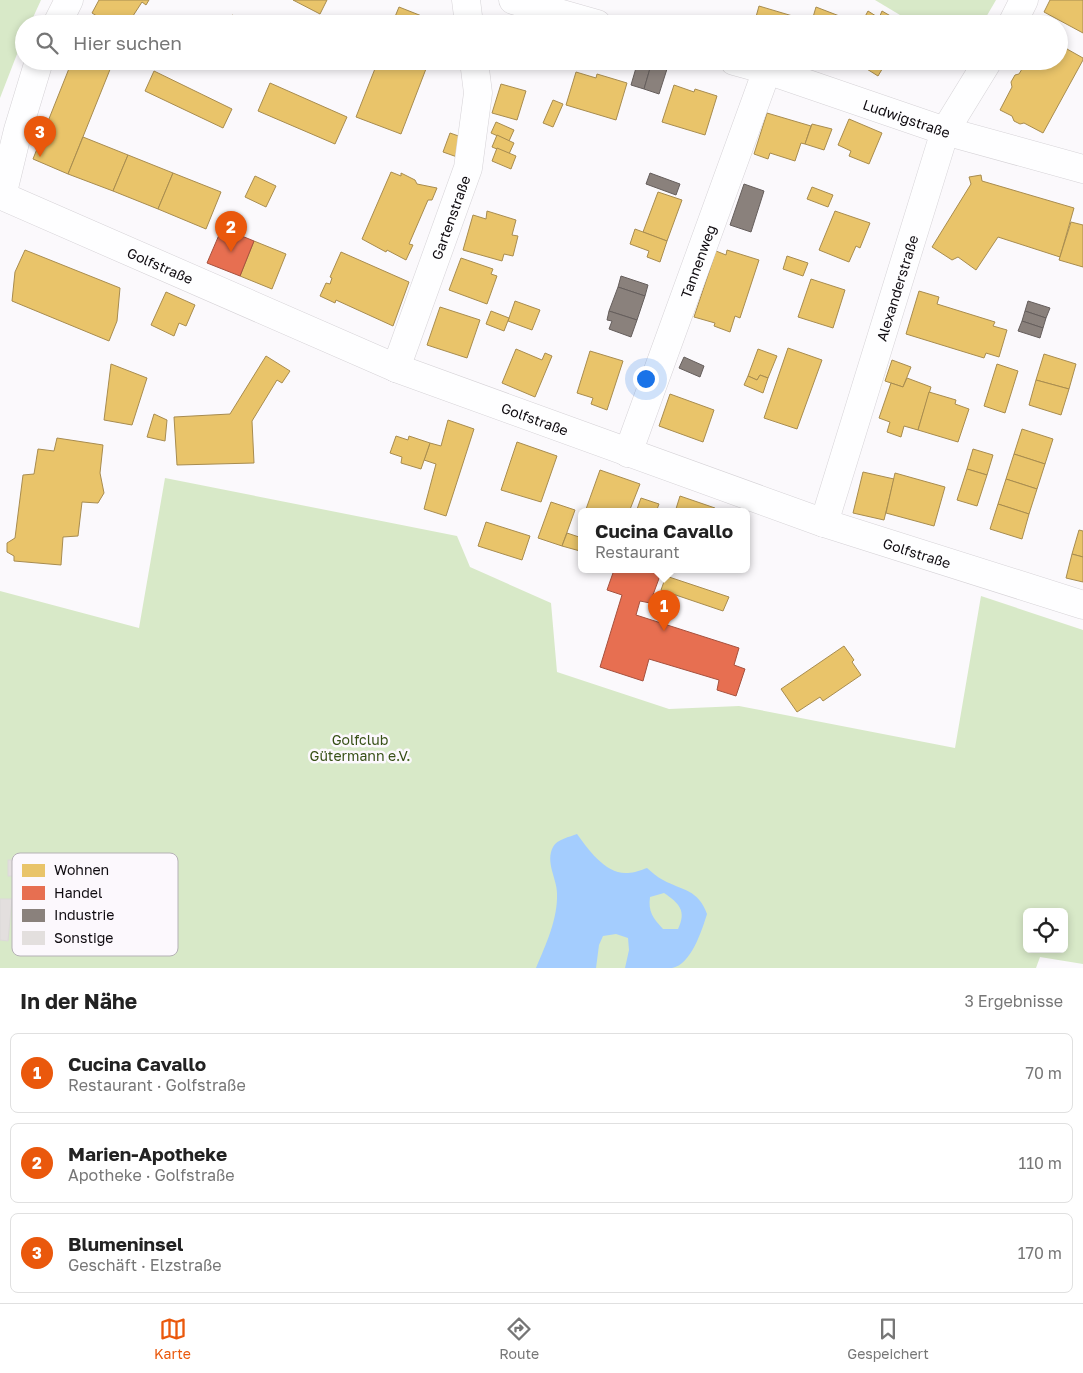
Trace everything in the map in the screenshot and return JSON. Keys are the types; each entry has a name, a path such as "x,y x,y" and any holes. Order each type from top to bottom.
{"street":[{"path":"62,15 70,0"},
{"path":"466,0 468,15"},
{"path":"513,0 566,15"},
{"path":"1016,15 1024,0"},
{"path":"1,195 36,70"},
{"name":"Gartenstraße","path":"396,368 468,168 478,93 475,70"},
{"name":"Ludwigstraße","path":"767,70 945,131 1083,169"},
{"name":"Tannenweg","path":"628,453 767,70"},
{"name":"Alexanderstraße","path":"824,523 945,131 982,70"},
{"name":"Golfstraße","path":"1,195 396,368 824,523 1083,605"}],"green space":[{"path":"0,0 41,0 34,15 15,15 15,59 0,98"},
{"path":"875,0 996,0 987,15 900,15"},
{"name":"Golfclub Gütermann e.V.","path":"165,478 457,536 470,567 551,603 557,672 669,709 739,706 955,748 981,596 1083,630 1083,964 1040,957 1036,968 0,968 0,591 139,628"}],"water":[{"path":"577,834 598,860 612,870 628,873 647,868 661,879 689,892 699,900 707,914 695,946 685,961 672,968 625,968 629,950 628,938 616,934 603,936 599,945 596,968 536,968 551,931 556,912 557,893 550,859 551,853 557,842","holes":["664,893 680,908 682,917 678,929 663,929 651,911 650,897"]}],"building: Wohnen":[{"path":"99,0 149,0 146,5 142,2 134,15 95,15 92,13"},
{"path":"293,0 327,0 320,14"},
{"path":"1050,0 1083,0 1083,33 1068,25 1068,15 1050,15 1044,12"},
{"path":"759,6 789,15 756,15"},
{"path":"399,7 419,15 396,15"},
{"path":"816,7 837,15 814,15"},
{"path":"868,11 874,15 866,15"},
{"path":"882,11 889,15 880,15"},
{"path":"1068,50 1083,58 1043,133 1024,123 1020,124 1014,121 1012,116 1000,110 1012,87 1011,82 1015,75 1019,74 1021,70 1068,70"},
{"path":"68,70 110,70 68,174 33,159"},
{"path":"374,70 426,70 401,134 356,117"},
{"path":"868,70 882,70 878,76"},
{"path":"154,71 232,109 223,128 145,91"},
{"path":"576,72 596,78 597,74 627,83 616,120 566,105"},
{"path":"270,83 347,117 335,144 258,111"},
{"path":"501,84 526,91 517,120 492,113"},
{"path":"674,85 694,92 695,89 717,96 705,135 662,122"},
{"path":"553,100 563,104 553,127 543,123"},
{"path":"767,113 811,126 805,144 801,143 795,161 770,153 768,159 754,154"},
{"path":"849,119 882,133 869,164 849,156 851,151 838,145"},
{"path":"496,122 514,130 509,141 491,133"},
{"path":"812,124 832,129 824,150 805,144"},
{"path":"450,133 467,139 460,158 443,152"},
{"path":"497,135 514,143 509,154 492,147"},
{"path":"83,137 128,155 113,191 68,174"},
{"path":"497,148 516,156 511,169 492,161"},
{"path":"128,155 173,173 158,209 113,191"},
{"path":"391,172 401,176 401,173 415,180 417,184 437,188 432,200 428,200 409,244 413,245 406,260 362,239"},
{"path":"173,173 221,192 206,229 158,209"},
{"path":"981,175 982,181 1074,208 1060,257 998,237 976,270 958,257 952,260 932,247 971,184 969,177"},
{"path":"255,176 276,186 266,207 245,197"},
{"path":"812,187 833,195 828,207 807,199"},
{"path":"658,192 682,200 667,241 643,232"},
{"path":"487,211 516,220 512,235 518,236 513,256 504,254 502,261 463,250 473,215 486,219"},
{"path":"835,211 870,223 860,248 856,246 849,262 819,250"},
{"path":"1071,222 1083,225 1083,267 1059,260"},
{"path":"635,229 667,241 660,262 647,257 649,251 630,244"},
{"path":"254,241 286,254 272,289 240,276"},
{"path":"25,250 120,288 117,321 109,341 12,301 15,272"},
{"path":"727,250 759,260 740,318 735,316 730,332 714,326 715,323 694,317 716,251 726,255"},
{"path":"341,252 409,282 393,326 336,300 335,303 320,296 326,283 330,284 332,278 330,277"},
{"path":"787,256 808,263 803,276 783,269"},
{"path":"461,258 493,269 491,274 497,276 487,304 449,290"},
{"path":"811,279 845,290 833,328 798,317"},
{"path":"919,291 939,297 937,304 995,322 993,326 1007,330 999,357 986,353 984,358 906,334"},
{"path":"166,292 195,305 186,326 179,323 174,336 151,325"},
{"path":"515,301 540,310 532,330 508,321"},
{"path":"440,307 480,320 467,358 427,345"},
{"path":"491,311 509,318 504,331 486,324"},
{"path":"788,348 822,360 797,429 764,418"},
{"path":"516,349 542,360 545,353 552,356 535,397 502,383"},
{"path":"758,349 777,356 768,378 760,375 757,380 748,376"},
{"path":"590,351 623,361 607,410 591,404 593,398 577,393"},
{"path":"1044,354 1076,364 1069,389 1036,380"},
{"path":"266,356 290,371 282,383 277,380 252,421 254,463 177,465 174,417 230,414"},
{"path":"892,360 911,367 903,387 885,381"},
{"path":"111,364 147,378 132,425 104,420"},
{"path":"997,364 1018,371 1005,413 984,406"},
{"path":"760,375 768,378 763,393 744,385 748,376 757,380"},
{"path":"907,378 931,387 918,430 904,426 901,437 887,432 890,422 879,418 891,383 903,387"},
{"path":"1036,380 1069,389 1061,415 1029,405"},
{"path":"929,392 956,400 955,404 969,409 958,442 918,430"},
{"path":"670,394 714,410 703,442 659,426"},
{"path":"154,414 167,420 165,441 147,437"},
{"path":"448,420 474,429 446,516 424,509 436,464 424,460 430,443 441,446"},
{"path":"1022,429 1053,439 1045,464 1014,454"},
{"path":"396,436 408,440 409,436 430,443 421,469 401,463 402,457 390,453"},
{"path":"57,438 103,445 100,473 104,493 98,503 82,502 78,536 63,537 61,565 14,561 14,556 7,552 7,543 15,538 23,475 34,474 38,449 54,451"},
{"path":"517,442 557,456 541,502 501,490"},
{"path":"973,449 993,455 987,475 967,469"},
{"path":"1014,454 1045,464 1037,489 1006,479"},
{"path":"967,469 987,475 977,506 957,500"},
{"path":"600,470 640,484 631,508 586,508"},
{"path":"863,472 894,479 884,520 853,513"},
{"path":"895,473 945,487 934,526 886,513"},
{"path":"1006,479 1037,489 1029,514 998,504"},
{"path":"680,496 715,508 676,508"},
{"path":"641,498 659,504 658,508 637,508"},
{"path":"551,502 575,510 562,546 538,538"},
{"path":"998,504 1029,514 1022,539 990,529"},
{"path":"486,522 530,536 522,560 478,546"},
{"path":"1079,530 1083,531 1083,557 1072,554"},
{"path":"567,533 578,537 578,550 562,546"},
{"path":"1072,554 1083,557 1083,582 1066,578"},
{"path":"666,576 729,597 723,611 661,590"},
{"path":"844,646 854,660 852,662 861,675 823,701 820,697 797,712 781,689"}],"building: Handel":[{"path":"222,228 254,241 240,276 207,263"},
{"path":"613,573 661,573 650,603 640,601 636,615 739,648 734,665 745,669 736,696 717,690 719,680 649,659 643,681 600,667 622,595 607,590"}],"building: Industrie":[{"path":"635,70 650,70 644,89 631,85"},
{"path":"650,70 667,70 659,94 644,89"},
{"path":"650,173 680,184 676,195 646,184"},
{"path":"744,184 764,191 751,232 730,225"},
{"path":"621,276 648,285 645,296 618,287"},
{"path":"618,287 645,296 637,320 609,311"},
{"path":"1028,301 1050,308 1046,318 1025,311"},
{"path":"609,311 637,320 631,337 609,329 612,321 607,320"},
{"path":"1025,311 1046,318 1043,328 1022,321"},
{"path":"1022,321 1043,328 1040,338 1018,331"},
{"path":"684,357 704,366 700,377 679,368"}],"building: Sonstige":[{"path":"8,860 12,860 12,876 8,876"},
{"path":"0,899 12,899 8,941 0,940"}],"place":[{"name":"Blumeninsel","path":"40,157"},
{"name":"Marien-Apotheke","path":"231,252"},
{"name":"Cucina Cavallo","path":"664,631"}]}
